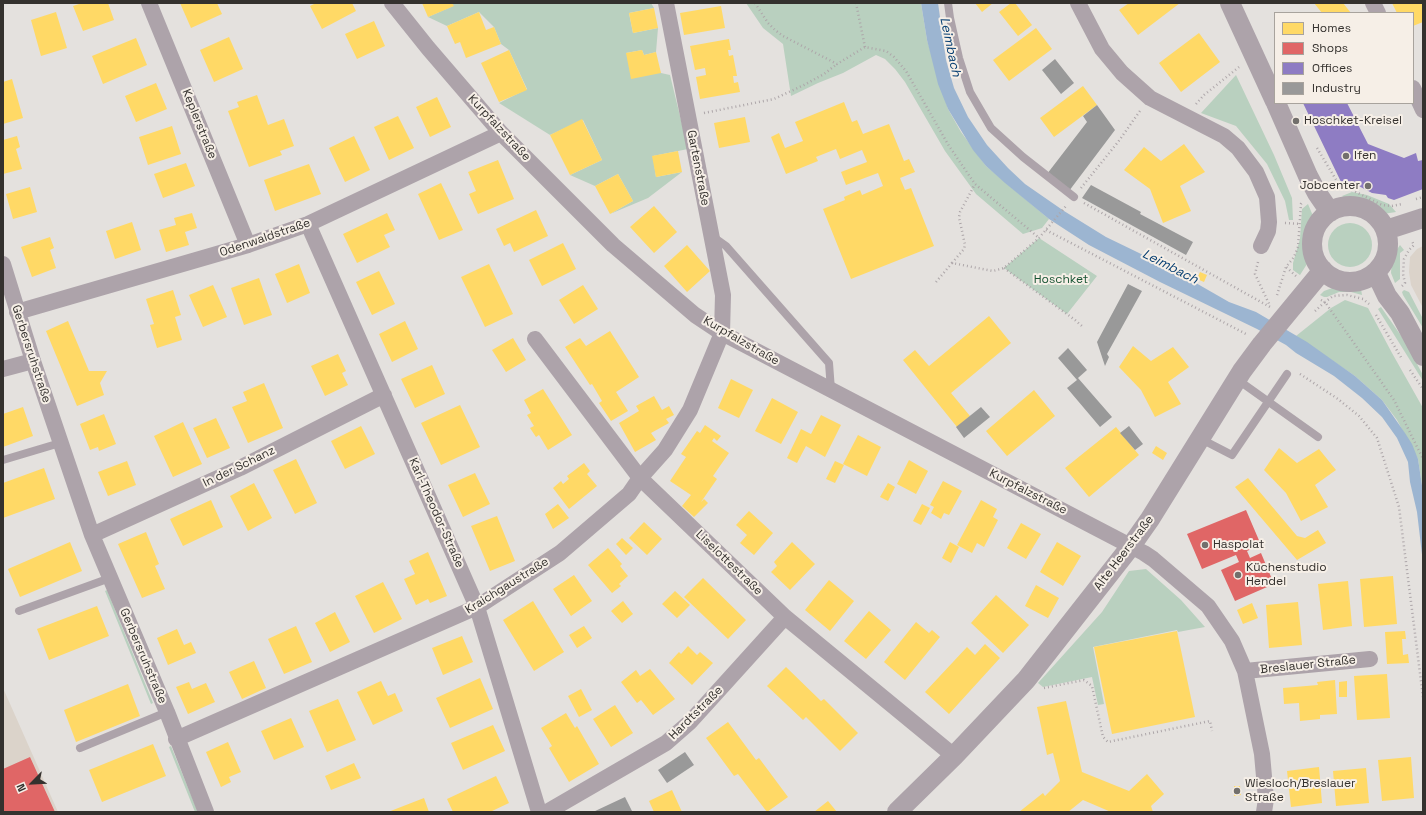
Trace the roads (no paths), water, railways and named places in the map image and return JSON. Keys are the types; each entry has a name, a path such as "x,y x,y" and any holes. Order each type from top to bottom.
{"street":[{"name":"Keplerstraße","path":"149,3 248,245"},
{"name":"Kurpfalzstraße","path":"392,3 433,54 501,133 613,245 695,315 722,333 1131,546"},
{"name":"Gartenstraße","path":"666,3 723,295 722,333"},
{"path":"1078,3 1102,49 1122,73 1150,98 1224,136 1238,148 1256,172 1267,197 1269,210 1268,231 1261,246"},
{"path":"1230,3 1274,98"},
{"path":"1373,3 1378,12"},
{"path":"1414,90 1423,110"},
{"path":"1277,104 1308,176 1330,212"},
{"name":"Odenwaldstraße","path":"17,312 248,245 308,224 501,133"},
{"path":"1351,206 1362,208 1372,213 1380,220 1386,230 1388,245 1385,260 1376,273 1366,279 1349,282 1332,277 1323,270 1316,259 1312,246 1314,233 1320,221 1330,212 1340,207 1351,206"},
{"path":"1386,230 1414,221"},
{"name":"Karl-Theodor-Straße","path":"308,224 477,607 539,812"},
{"name":"Gerbersruhstraße","path":"3,264 33,361 92,535 167,712 176,739 206,812"},
{"name":"Alte Heerstraße","path":"897,812 954,756 1026,680 1131,546 1150,519 1238,380 1257,340 1273,313 1308,288 1323,270"},
{"path":"1376,273 1379,301 1400,313 1423,356"},
{"name":"Kraichgaustraße","path":"176,739 477,607 560,553 629,494 640,478 665,450 690,410 722,333"},
{"name":"Liselottestraße","path":"535,339 640,478 785,617 954,756"},
{"path":"3,369 33,361"},
{"name":"In der Schanz","path":"92,535 240,468 384,395"},
{"name":"Breslauer Straße","path":"1131,546 1153,559 1208,606 1232,642 1245,671 1262,754 1266,799 1264,812"},
{"name":"Hardtstraße","path":"547,812 666,743 690,722 785,617"},
{"name":"Breslauer Straße","path":"1245,671 1370,659"}],"lane":[{"path":"948,3 959,58 970,92 991,128 1023,157 1074,196"},
{"path":"711,236 726,246 829,363 832,391"},
{"path":"1201,439 1232,455 1287,374"},
{"path":"1238,380 1318,437"},
{"path":"3,460 60,443"},
{"path":"19,611 110,578"},
{"name":"Gerbersruhstraße","path":"80,748 167,712"}],"water":[{"path":"921,3 938,3 946,60 954,88 968,117 987,145 1025,184 1064,211 1106,237 1168,267 1229,302 1256,312 1307,342 1355,376 1382,400 1412,444 1418,459 1423,492 1423,563 1417,512 1410,482 1408,462 1397,438 1382,417 1362,398 1334,376 1296,353 1286,345 1089,245 1049,219 986,166 973,150 948,109 938,84 927,40"}],"place":[{"name":"Hoschket-Kreisel","path":"1296,121"},
{"name":"Ifen","path":"1346,156"},
{"name":"Jobcenter","path":"1368,186"},
{"name":"Haspolat","path":"1205,545"},
{"name":"Küchenstudio Hendel","path":"1238,575"},
{"name":"Wiesloch/Breslauer Straße","path":"1237,791"}],"water label":[{"name":"Leimbach","path":"950,47"},
{"name":"Leimbach","path":"1170,267"}],"park label":[{"name":"Hoschket","path":"1061,280"}]}
